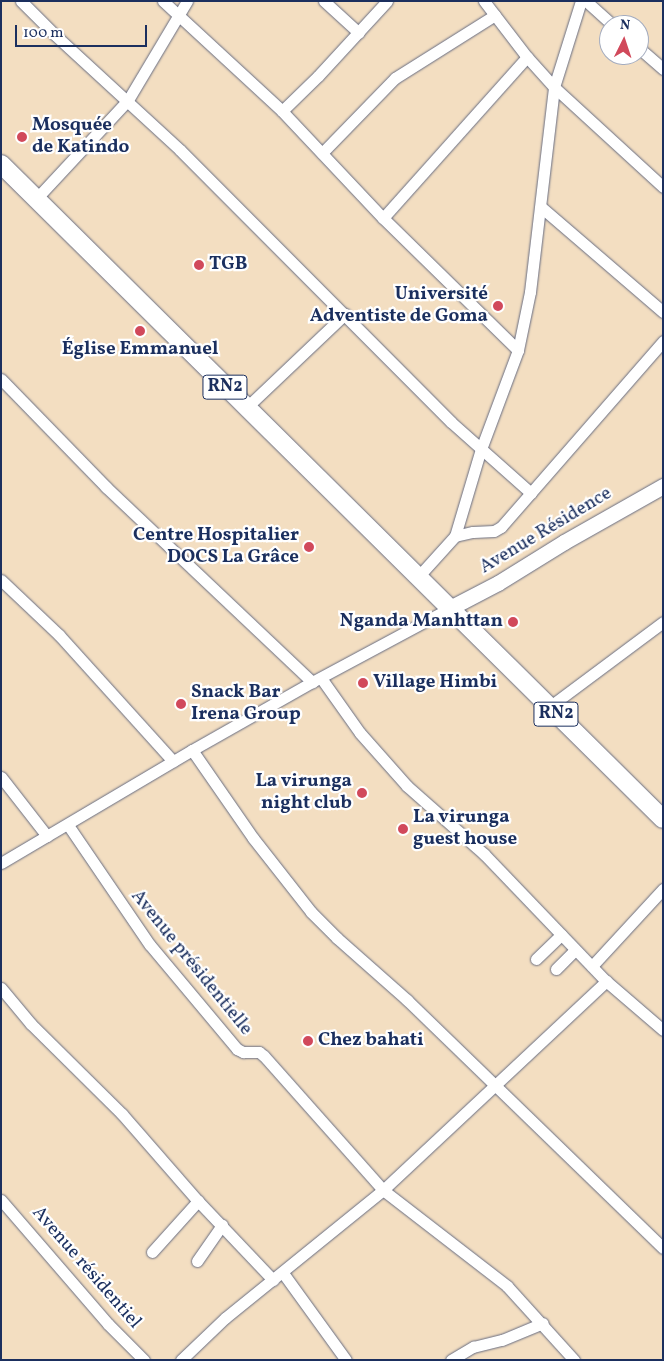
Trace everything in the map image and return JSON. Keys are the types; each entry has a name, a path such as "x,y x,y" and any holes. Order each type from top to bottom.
{"highway":[{"name":"RN2","path":"1,164 222,385 248,406 448,609 663,819"}],"main road":[{"name":"Avenue Résidence","path":"448,609 498,584 564,542 663,486"}],"street":[{"path":"21,1 55,35 128,100 480,449 531,493"},
{"path":"163,1 282,111 382,218 518,350"},
{"path":"35,200 128,100 187,1"},
{"path":"324,1 359,33"},
{"path":"282,111 359,33 387,1"},
{"path":"484,1 527,57 554,88 663,187"},
{"path":"417,578 455,536 480,449 518,350 530,292 554,88 581,1"},
{"path":"586,1 602,15"},
{"path":"322,153 395,78 495,15"},
{"path":"382,218 527,57"},
{"path":"649,57 663,70"},
{"path":"541,207 663,312"},
{"path":"248,406 344,314"},
{"path":"455,536 473,532 494,531 501,527 663,341"},
{"path":"1,379 106,487 316,680 407,786 484,854 575,950 663,1030"},
{"path":"1,580 59,635 173,761"},
{"path":"1,863 192,750 448,609"},
{"path":"549,706 661,627"},
{"path":"192,750 253,838 311,912 337,938 407,1000 663,1248"},
{"path":"1,777 47,836"},
{"name":"Avenue présidentielle","path":"68,825 150,945 239,1051 258,1052 264,1056 383,1190 507,1286 543,1323 574,1360"},
{"path":"592,966 663,889"},
{"path":"536,959 561,935"},
{"path":"556,969 575,950"},
{"path":"181,1360 225,1318 283,1273 383,1190 606,980"},
{"path":"1,988 30,1024 122,1114 198,1201 273,1280"},
{"name":"Avenue résidentiel","path":"1,1200 108,1324 144,1360"},
{"path":"152,1252 198,1201"},
{"path":"197,1261 222,1225"},
{"path":"283,1273 346,1360"},
{"path":"451,1360 473,1347 502,1340 543,1323"}],"place":[{"name":"Mosquée de Katindo","path":"22,137"},
{"name":"TGB","path":"199,265"},
{"name":"Université Adventiste de Goma","path":"498,306"},
{"name":"Église Emmanuel","path":"140,331"},
{"name":"Centre Hospitalier DOCS La Grâce","path":"309,547"},
{"name":"Nganda Manhttan","path":"513,622"},
{"name":"Village Himbi","path":"363,683"},
{"name":"Snack Bar Irena Group","path":"181,704"},
{"name":"La virunga night club","path":"362,793"},
{"name":"La virunga guest house","path":"403,829"},
{"name":"Chez bahati","path":"308,1041"}]}
